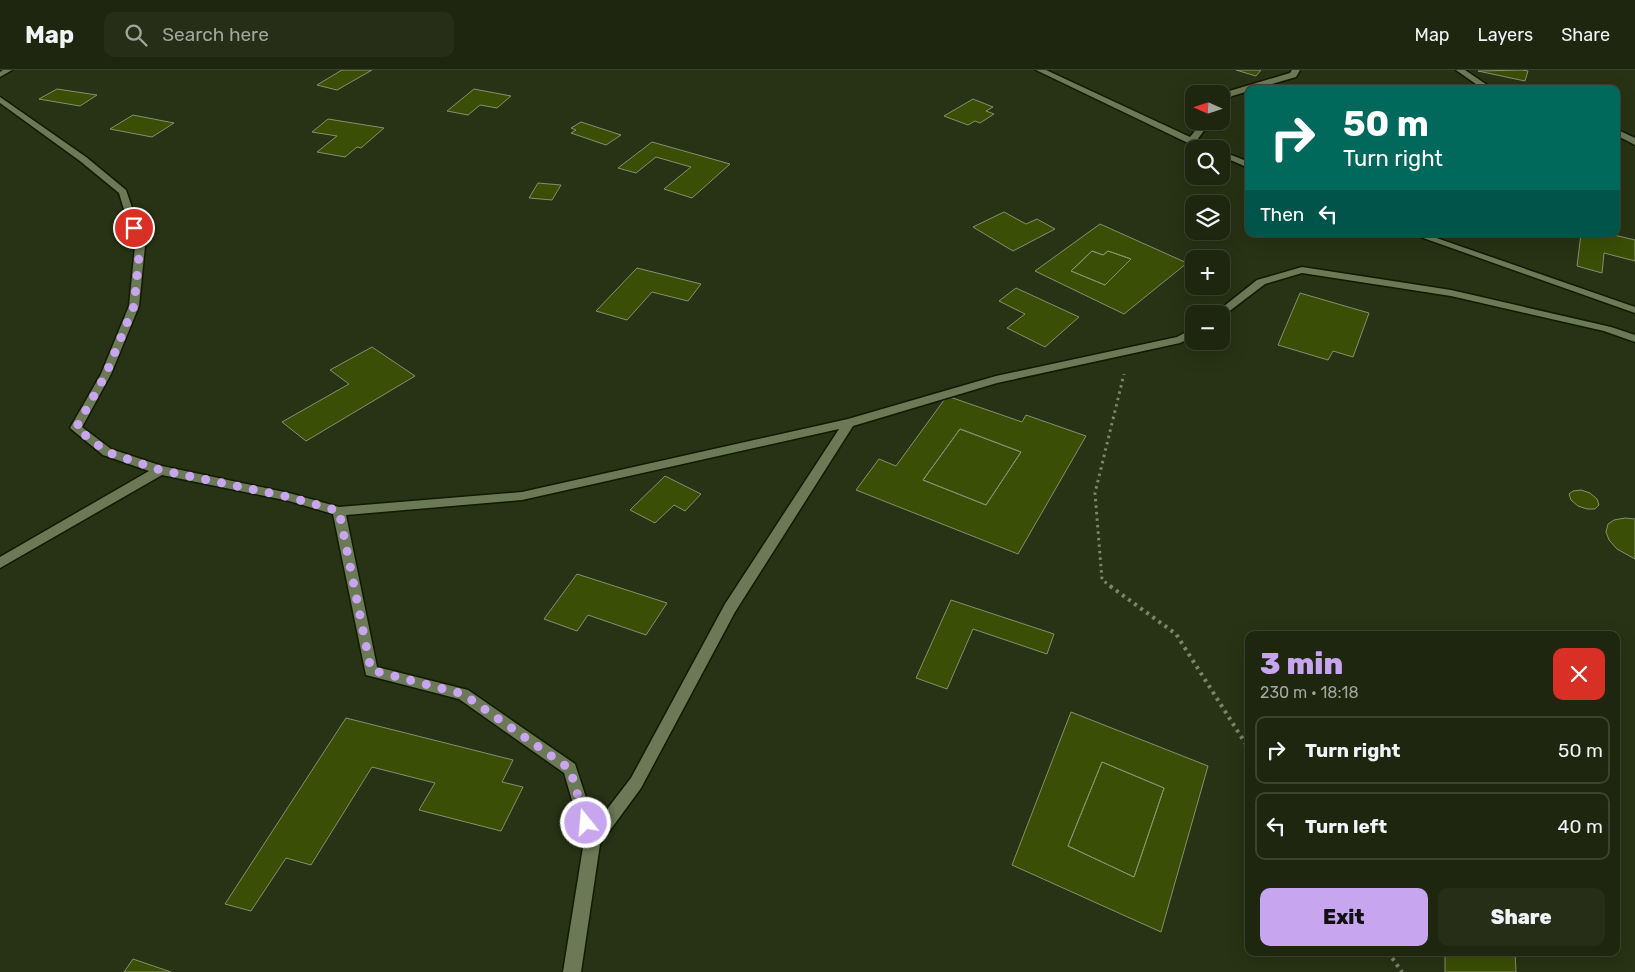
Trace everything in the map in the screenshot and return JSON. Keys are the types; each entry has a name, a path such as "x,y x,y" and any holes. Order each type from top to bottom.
{"street":[{"path":"0,75 8,70"},
{"path":"1040,70 1189,140"},
{"path":"1259,85 1293,75 1296,70"},
{"path":"1460,70 1483,85"},
{"path":"1230,94 1245,89"},
{"path":"0,99 83,158 123,192 140,246 134,306 106,374 76,428 107,452 160,470 289,497 339,511 522,496 849,422 996,380 1180,340 1185,337"},
{"path":"1192,140 1200,130"},
{"path":"1620,133 1635,142"},
{"path":"1230,157 1245,162"},
{"path":"1426,237 1635,310"},
{"path":"1230,305 1261,282 1302,270 1451,293 1606,330 1635,339"},
{"path":"592,841 636,784 730,608 849,422"},
{"path":"0,563 160,470"},
{"path":"339,511 371,670 463,694 570,769 592,841 572,972"}],"path":[{"path":"1130,351 1095,493 1102,580 1176,634 1245,742"},
{"path":"1391,956 1402,972"}],"building":[{"path":"342,70 372,70 337,90 317,85"},
{"path":"1236,70 1261,70 1256,76"},
{"path":"1478,71 1528,71 1525,81"},
{"path":"57,89 97,95 80,106 39,99"},
{"path":"474,89 511,96 497,108 480,105 468,115 447,111"},
{"path":"973,99 993,107 986,111 994,114 980,123 975,121 968,125 944,116"},
{"path":"133,115 174,123 152,137 110,129"},
{"path":"328,119 384,128 361,148 357,147 345,157 317,152 337,136 312,132"},
{"path":"581,122 621,135 606,145 571,133 576,130 571,128"},
{"path":"652,142 730,164 692,198 664,189 691,167 656,157 636,173 618,168"},
{"path":"538,183 561,185 552,200 529,198"},
{"path":"1004,212 1026,224 1037,219 1055,229 1013,251 973,227"},
{"path":"1100,224 1185,262 1185,265 1124,314 1035,271","holes":["1092,251 1103,255 1108,251 1131,259 1105,285 1071,271"]},
{"path":"1620,236 1635,240 1635,261 1604,253 1602,273 1577,266 1581,237"},
{"path":"1092,251 1103,255 1108,251 1131,259 1105,285 1071,271"},
{"path":"637,268 701,284 688,301 652,292 627,320 596,311"},
{"path":"1016,288 1079,317 1045,347 1007,328 1025,314 999,301"},
{"path":"1300,293 1369,313 1353,357 1333,351 1328,360 1278,345"},
{"path":"372,347 415,376 306,441 282,422 349,384 330,370"},
{"path":"947,396 1022,422 1026,415 1086,436 1018,554 856,490 879,459 896,466","holes":["960,429 1021,452 986,505 923,480"]},
{"path":"960,429 1021,452 986,505 923,480"},
{"path":"665,476 701,494 685,511 674,505 655,523 630,510"},
{"path":"1581,490 1590,493 1597,499 1599,505 1595,509 1578,506 1571,500 1569,494 1573,491"},
{"path":"1635,519 1635,559 1617,549 1609,540 1606,532 1608,524 1614,520"},
{"path":"577,574 667,603 646,635 588,615 577,631 544,619"},
{"path":"951,600 1054,634 1047,654 973,629 947,689 916,678"},
{"path":"1071,712 1208,766 1161,932 1012,865","holes":["1102,762 1164,788 1134,877 1068,846"]},
{"path":"346,718 513,760 502,782 523,787 501,831 419,810 435,783 372,767 311,865 286,858 251,911 225,904"},
{"path":"1102,762 1164,788 1134,877 1068,846"},
{"path":"1445,956 1515,956 1516,972 1445,972"},
{"path":"133,959 171,972 124,972"}],"route":[{"path":"134,228 140,246 134,306 106,374 76,428 107,452 160,470 289,497 339,511 371,670 463,694 570,769 586,823"}]}
